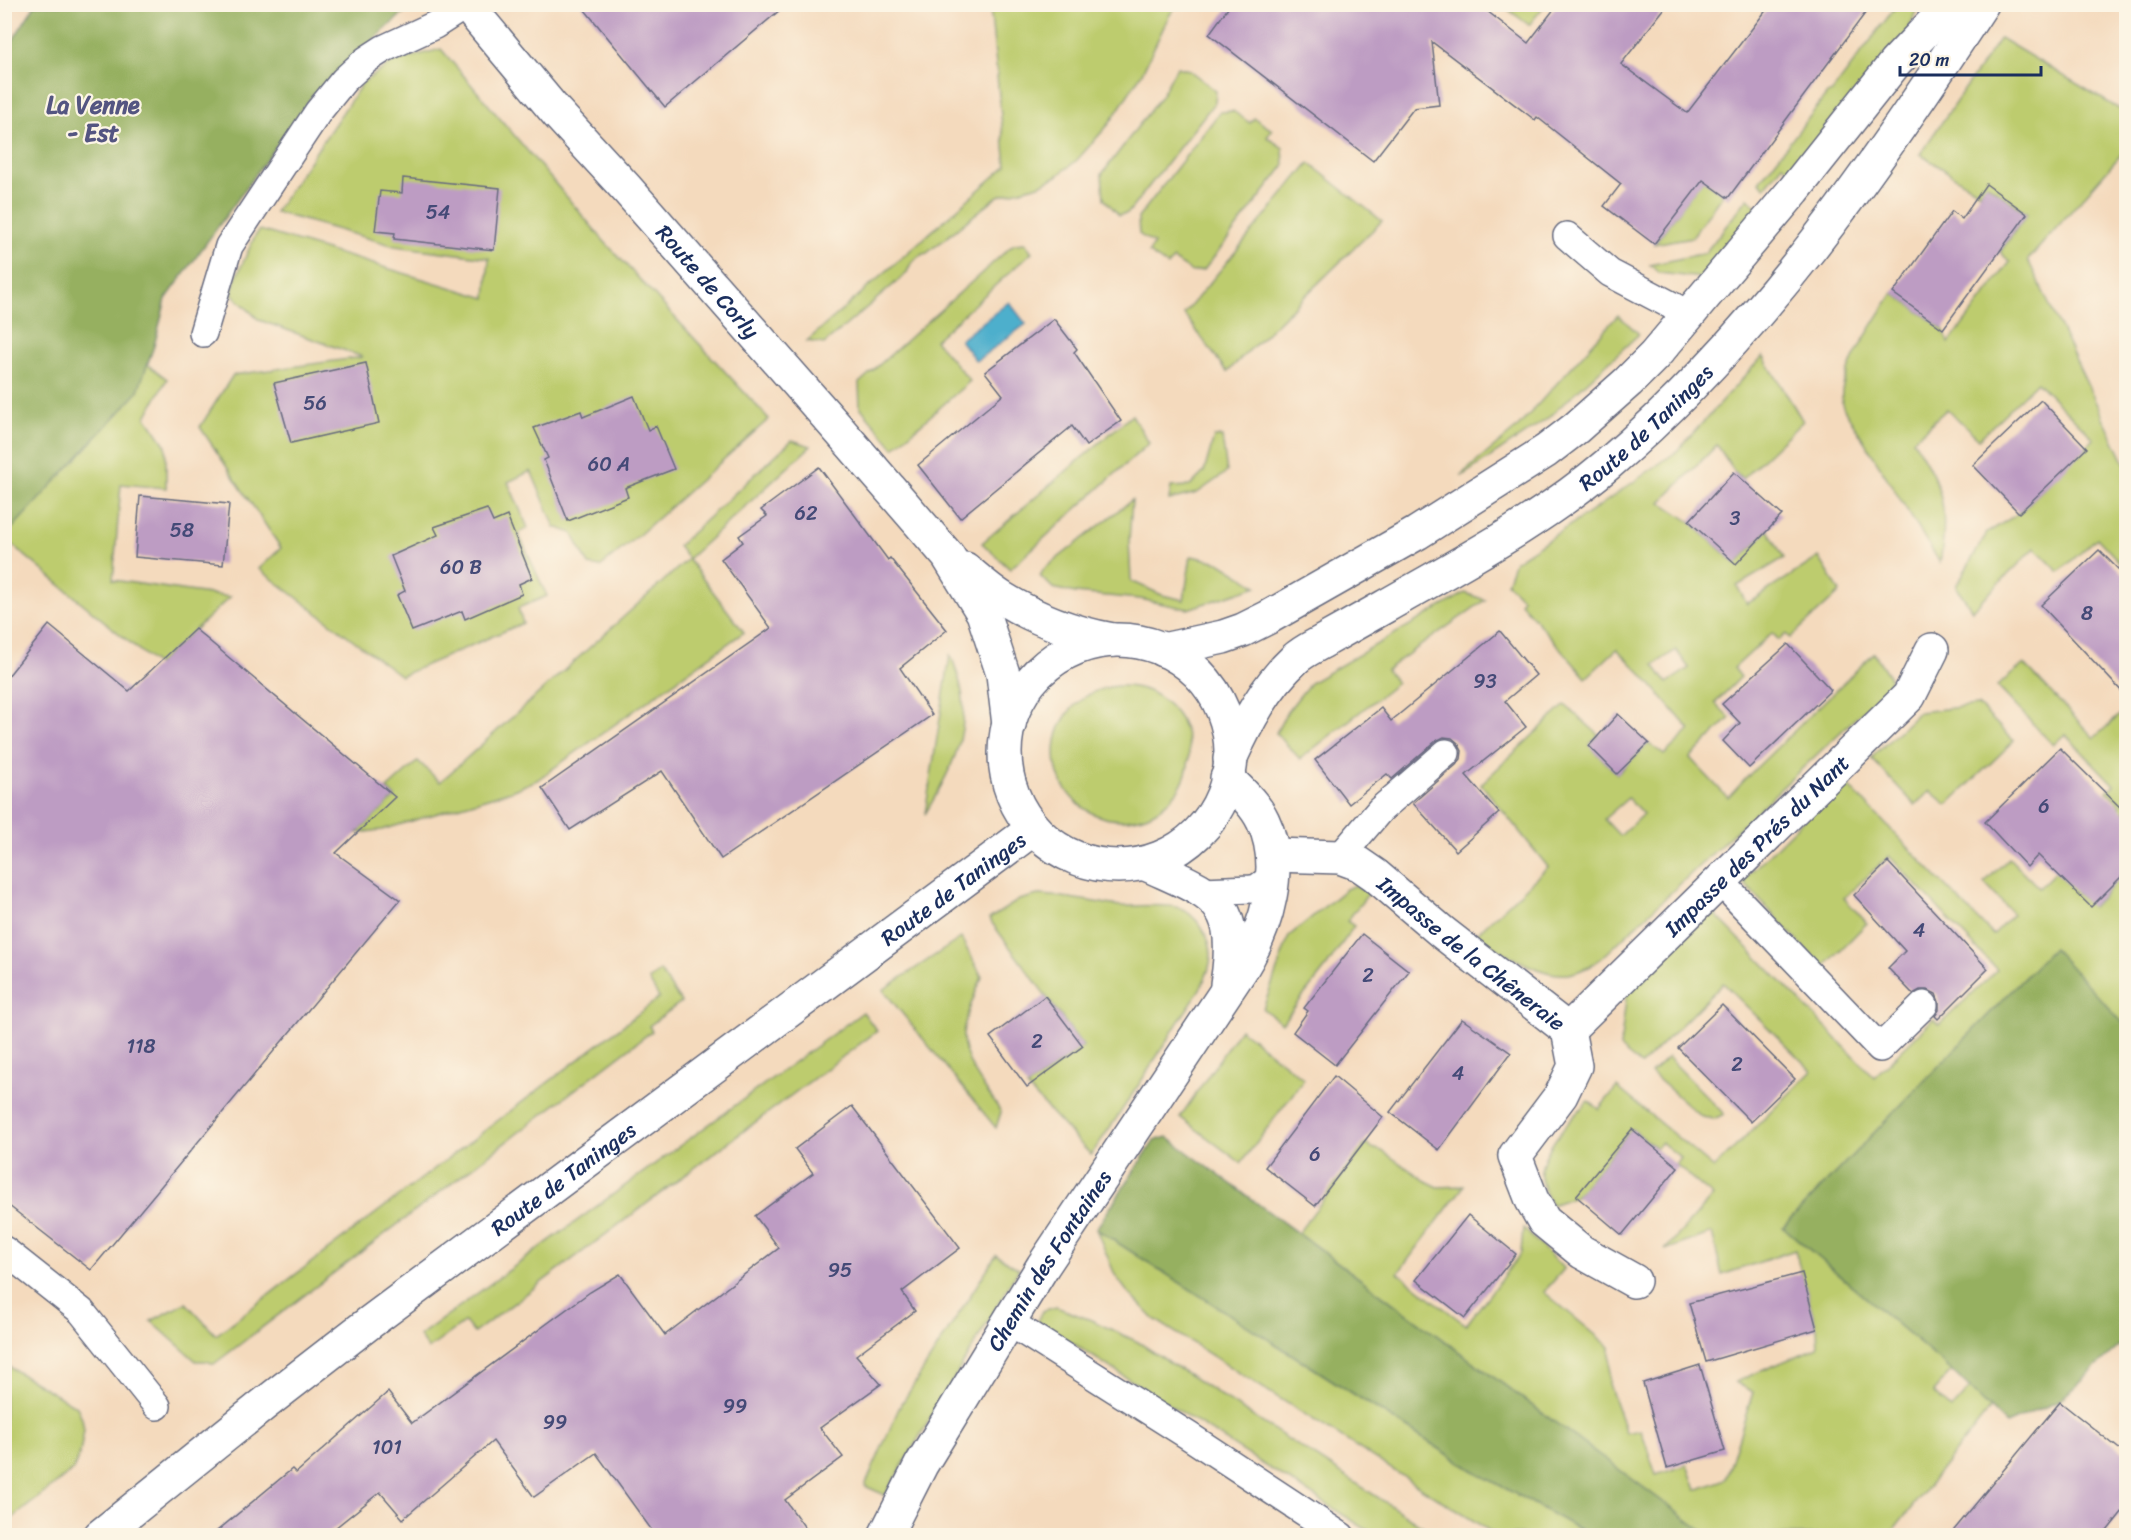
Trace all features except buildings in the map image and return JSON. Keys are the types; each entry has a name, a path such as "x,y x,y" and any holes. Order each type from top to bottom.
{"main road":[{"name":"Route de Taninges","path":"1163,650 1223,637 1261,622 1417,534 1513,473 1546,451 1612,397 1654,356 1794,190 1895,63 1951,4"},
{"name":"Route de Taninges","path":"1144,863 1182,846 1211,816 1221,798 1229,768 1267,690 1297,657 1522,527 1608,464 1679,400 1738,336 1831,220 1918,103 1982,4"},
{"name":"Route de Corly","path":"466,5 557,113 626,188 948,556 983,613 1003,674 1009,725"},
{"name":"Route de Corly","path":"948,556 1000,597 1024,610 1077,631 1163,650"},
{"path":"1113,640 1093,643 1073,650 1055,659 1040,672 1015,705 1005,745 1005,765 1016,803 1041,837 1089,863 1107,866 1144,863"},
{"path":"1163,650 1191,668 1214,694 1227,725 1229,768"},
{"name":"Impasse des Prés du Nant","path":"1568,1030 1909,696 1932,650"},
{"name":"Chemin des Fontaines","path":"886,1531 921,1465 1064,1233 1226,992 1258,938 1270,893 1272,866 1269,838 1259,814 1229,768"},
{"name":"Route de Taninges","path":"100,1536 237,1425 369,1323 1033,829"},
{"name":"Impasse de la Chêneraie","path":"1272,866 1340,858 1359,864 1568,1030 1575,1066 1560,1095 1515,1156 1532,1200 1544,1221 1582,1252 1634,1281"},
{"name":"Chemin des Fontaines","path":"1144,863 1203,891 1219,904 1228,925 1231,955 1226,992"}],"lane":[{"path":"202,333 229,246 318,112 337,88 366,60 383,49 435,25 466,5"},
{"path":"1567,236 1610,273 1688,315"},
{"path":"1340,858 1380,810 1446,753"},
{"name":"Chemin des Fontaines","path":"1203,891 1251,889 1264,884 1272,866"},
{"path":"1719,880 1880,1048 1924,1005"},
{"path":"4,1250 81,1311 157,1406"},
{"path":"1009,1322 1341,1536"}],"green space":[{"path":"35,5 412,5 312,96 166,299 154,346 137,393 5,536 4,54"},
{"path":"990,5 1177,5 1169,16 1142,73 1109,124 1077,160 1057,176 1039,185 998,196 927,253 917,258 907,273 824,344 807,341 1006,166"},
{"path":"1502,5 1545,5 1529,25"},
{"path":"1897,5 1918,5 1909,30 1792,172 1783,165 1765,187 1759,182 1827,94 1832,92"},
{"path":"2000,38 2126,113 2126,149 2028,260 2126,466 2126,569 2097,538 2059,572 2035,548 1972,610 1956,586 1987,533 2019,513 2094,439 2037,382 1979,439 1947,409 1913,440 1931,472 1941,498 1944,527 1940,563 1844,409 1842,397 1850,366 1893,293 1943,329 1949,343 2010,262 2000,252 2027,214 1987,184 1980,193 1920,154"},
{"path":"441,49 604,241 769,419 600,567 589,565 572,533 555,527 531,471 508,482 528,528 518,533 547,596 518,608 523,623 401,676 259,569 281,548 200,427 233,375 363,357 259,320 232,294 235,280 260,230 486,298 489,258 395,246 275,212 363,82 395,61"},
{"path":"1177,67 1189,70 1216,91 1215,102 1128,213 1119,215 1104,199 1102,174 1161,96"},
{"path":"1233,111 1250,123 1254,118 1272,130 1267,137 1283,148 1284,166 1204,270 1192,272 1173,259 1168,266 1149,253 1154,244 1139,234 1138,218 1220,112"},
{"path":"1309,163 1382,221 1227,372 1184,314"},
{"path":"1703,179 1723,194 1692,237 1654,244"},
{"path":"1748,198 1760,210 1702,278 1659,273 1650,265 1705,253"},
{"path":"1025,243 1032,252 935,340 970,381 894,448 860,407 859,383 1014,244"},
{"path":"1618,315 1639,334 1547,419 1462,476 1517,428"},
{"path":"1763,356 1803,421 1742,479 1717,445 1661,502 1689,521 1736,564 1768,530 1784,558 1737,586 1747,604 1819,557 1840,592 1790,638 1786,634 1779,640 1772,633 1734,668 1741,677 1715,703 1730,718 1690,758 1728,798 1874,653 1891,679 1884,691 1604,956 1574,973 1545,972 1508,955 1475,935 1548,867 1481,784 1565,705 1599,735 1589,745 1617,774 1649,743 1664,755 1690,730 1617,649 1586,678 1520,602 1523,599 1507,583 1515,561 1598,507 1676,452","holes":["1676,650 1689,668 1667,683 1654,665","1628,798 1643,814 1620,836 1604,819"]},
{"path":"147,364 167,379 146,417 166,446 166,488 121,484 113,580 230,597 157,665 4,536 137,393"},
{"path":"1132,415 1149,443 1010,569 982,543"},
{"path":"1214,437 1222,437 1227,472 1197,493 1169,500 1171,487 1190,486 1204,472"},
{"path":"792,440 811,446 688,559 678,546"},
{"path":"1132,500 1129,541 1131,581 1162,595 1184,600 1191,556 1219,562 1257,586 1188,609 1140,599 1075,593 1053,588 1040,576 1044,569"},
{"path":"688,559 744,632 537,780 511,791 382,830 357,833 395,797 387,789 418,761 440,782"},
{"path":"1465,593 1485,600 1386,670 1397,683 1300,759 1276,733 1287,712 1310,683"},
{"path":"950,655 963,695 962,731 958,748 944,781 925,814"},
{"path":"2024,664 2094,738 2122,713 2126,715 2126,841 2076,892 2092,907 2126,871 2126,898 2120,905 2126,912 2126,1027 2053,948 1783,1227 1952,1371 1933,1392 1951,1409 1970,1388 1990,1408 1890,1535 1708,1535 1298,1233 1366,1143 1438,1187 1464,1186 1398,1273 1466,1325 1521,1253 1523,1228 1564,1269 1544,1292 1610,1347 1609,1384 1626,1433 1641,1430 1656,1475 1687,1465 1696,1490 1726,1479 1753,1392 1735,1382 1818,1347 1817,1329 1795,1250 1722,1275 1712,1233 1665,1250 1713,1196 1676,1165 1681,1158 1661,1142 1656,1148 1632,1129 1576,1196 1551,1205 1541,1179 1544,1159 1557,1137 1588,1101 1599,1109 1617,1087 1714,1168 1812,1071 1723,983 1641,1065 1620,1048 1627,991 1711,910 1874,1077 1933,1019 1939,1025 1997,970 1889,856 1844,898 1867,923 1823,968 1742,881 1843,780 1993,935 2013,914 1984,883 2009,858 2039,888 2121,805 2107,791 2114,785 2065,734 2053,745 1997,686"},
{"path":"1122,686 1147,692 1169,706 1183,728 1189,753 1183,778 1169,800 1147,814 1122,820 1097,814 1075,800 1061,778 1055,753 1061,728 1075,706 1097,692"},
{"path":"1978,705 2014,741 1947,805 1930,791 1915,805 1871,758 1919,712"},
{"path":"1355,885 1369,893 1347,921 1354,926 1327,966 1282,1023 1263,1009 1289,936 1346,889"},
{"path":"1038,895 1120,906 1159,905 1179,908 1197,921 1210,948 1210,964 1199,991 1091,1155 1027,1087 1083,1046 989,919 1019,900"},
{"path":"961,938 982,977 965,1022 964,1046 971,1066 1001,1112 996,1128 883,990"},
{"path":"2053,948 2126,1026 2126,1340 2059,1401 2006,1424 1952,1371 1783,1227"},
{"path":"660,971 681,1002 649,1026 652,1031 214,1364 207,1361 196,1361 151,1321 186,1303 216,1335 659,998 649,980"},
{"path":"863,1012 877,1031 474,1333 465,1322 428,1349 419,1336"},
{"path":"1240,1029 1304,1079 1241,1163 1180,1117"},
{"path":"1668,1057 1724,1114 1714,1119 1702,1117 1651,1073"},
{"path":"1167,1137 1708,1535 1590,1535 1474,1471 1096,1229 1154,1141"},
{"path":"1096,1229 1474,1471 1590,1535 1496,1535 1154,1319 1115,1275"},
{"path":"996,1255 1019,1269 885,1495 865,1486 899,1408"},
{"path":"1056,1307 1138,1342 1436,1535 1375,1535 1037,1321 1042,1311"},
{"path":"4,1364 77,1407 84,1430 80,1453 73,1470 5,1524"}],"water":[{"path":"1009,302 1026,324 976,361 960,340"}],"district":[{"name":"La Venne - Est","path":"93,119"}]}
